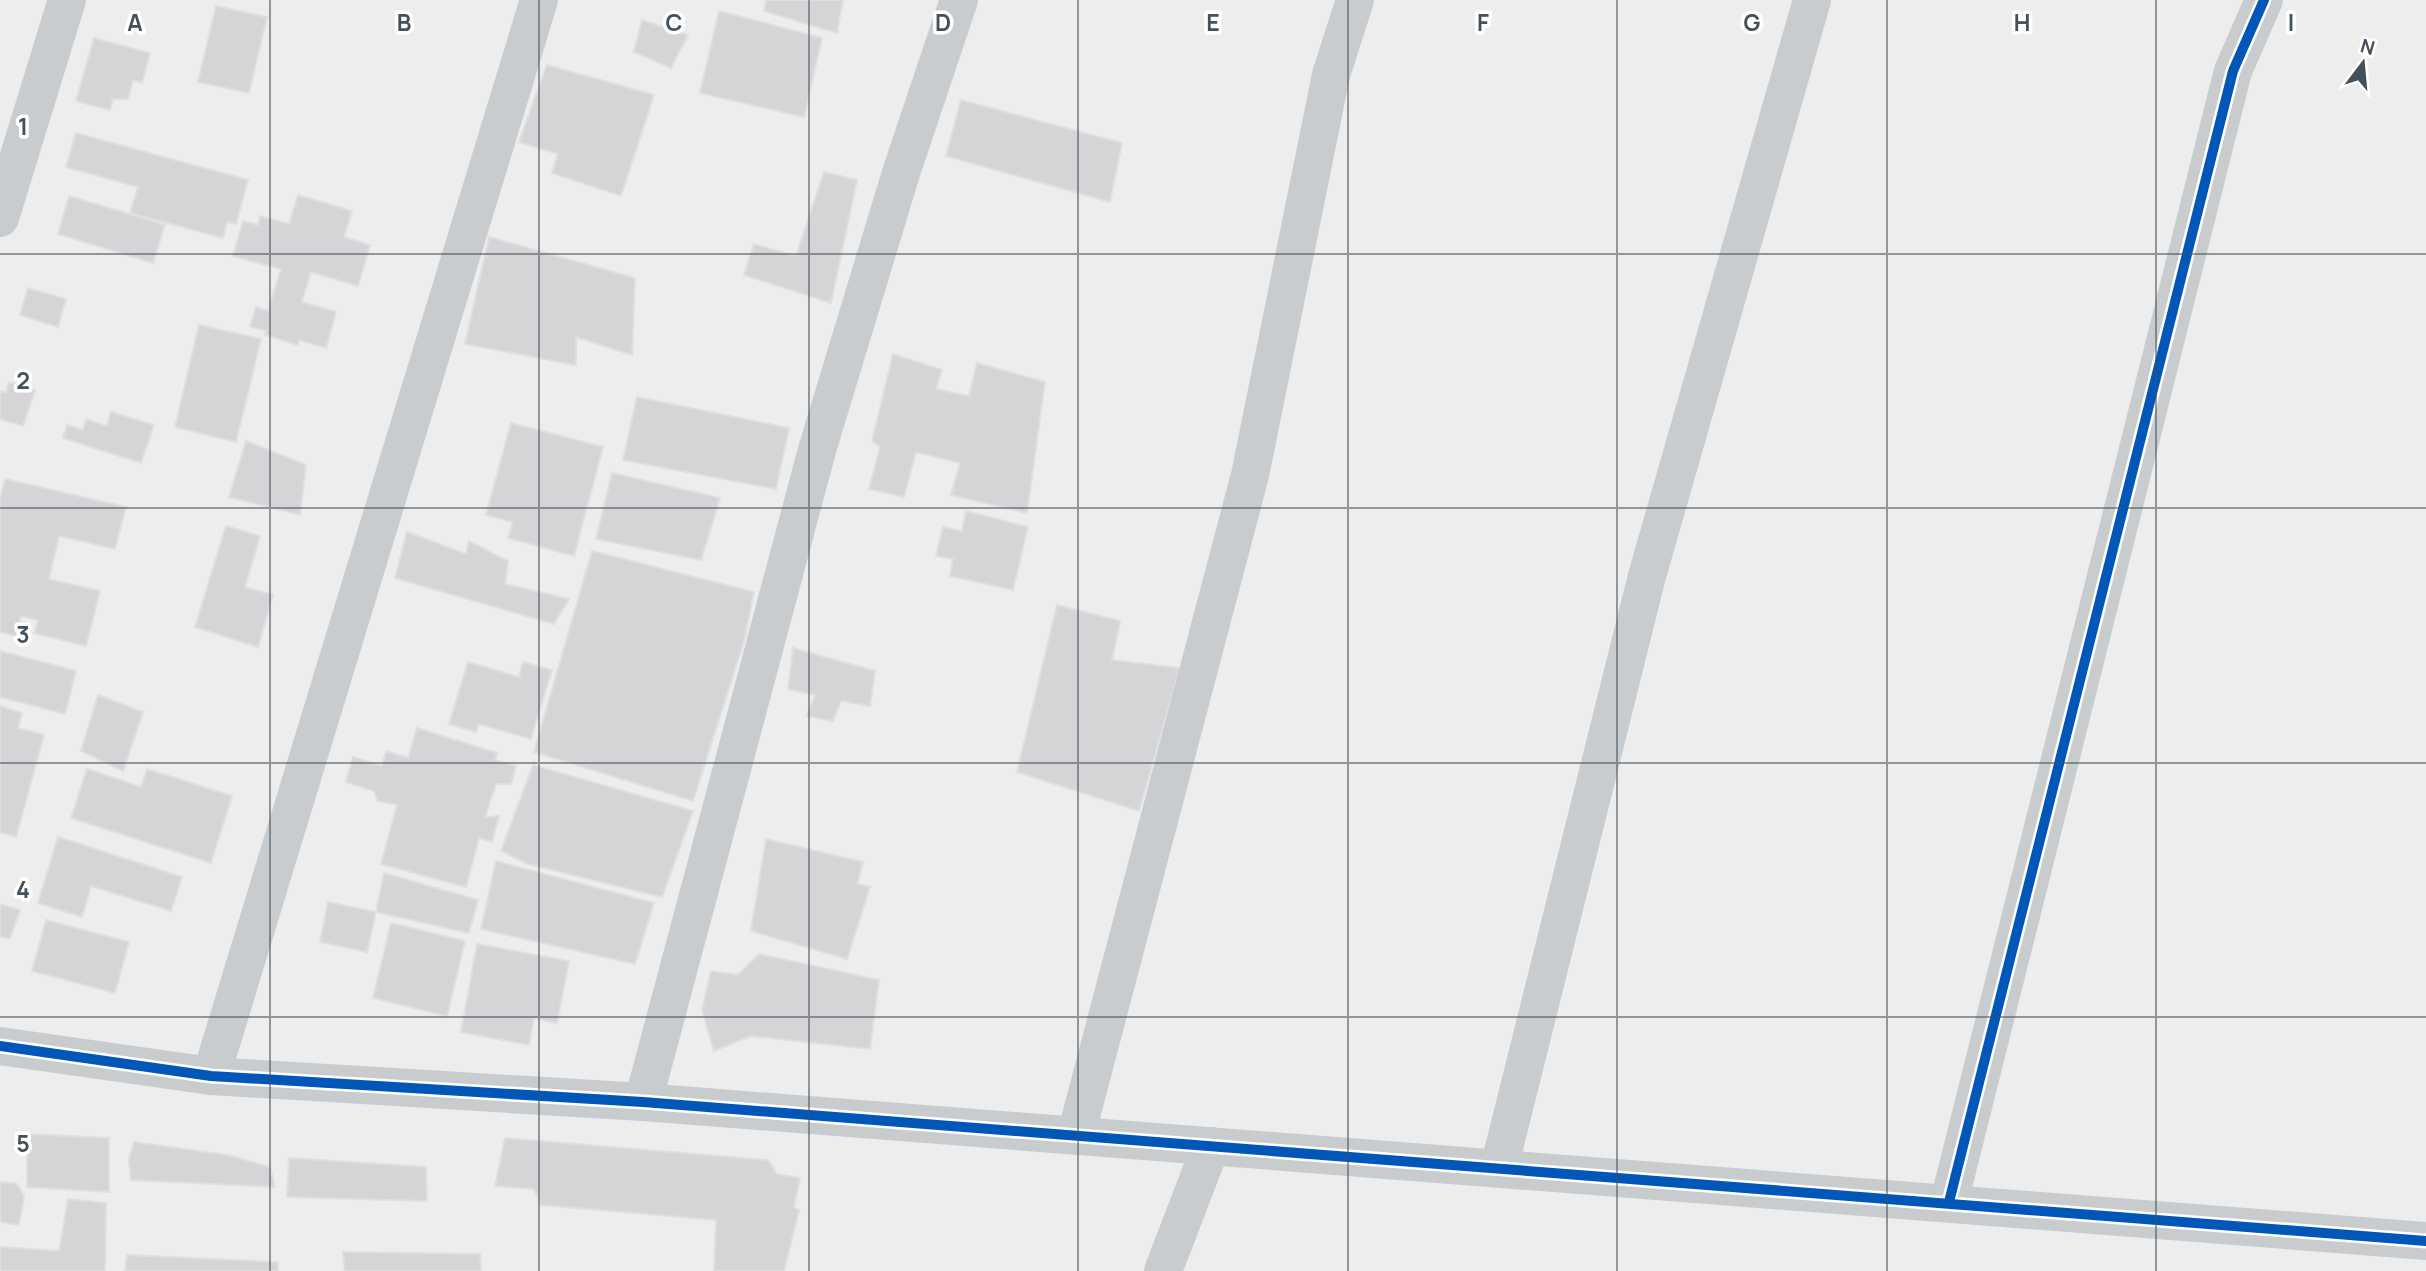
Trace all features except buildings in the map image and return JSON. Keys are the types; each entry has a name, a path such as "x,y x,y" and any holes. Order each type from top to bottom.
{"street":[{"path":"0,218 67,0"},
{"path":"211,1076 539,0"},
{"path":"643,1102 817,450 901,173 958,0"},
{"path":"1076,1135 1250,475 1331,75 1355,0"},
{"path":"1499,1168 1647,576 1812,0"},
{"path":"1949,1202 2233,71 2264,0"},
{"path":"0,1045 211,1076 643,1102 2426,1241"},
{"path":"1163,1271 1211,1146"}],"cycle path":[{"path":"1949,1202 2233,71 2264,0"},
{"path":"0,1046 211,1076 643,1102 2426,1241"}]}
